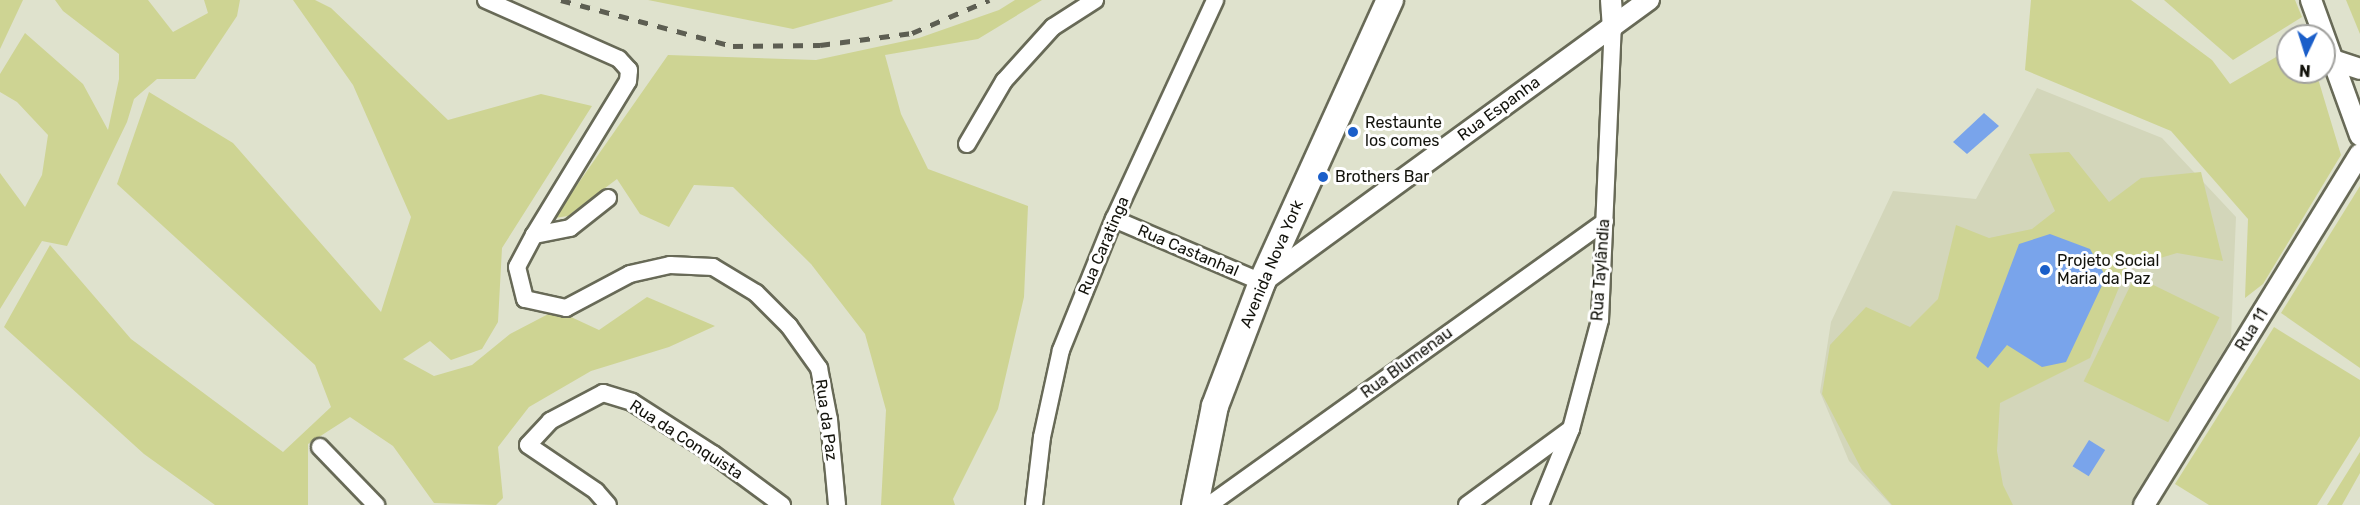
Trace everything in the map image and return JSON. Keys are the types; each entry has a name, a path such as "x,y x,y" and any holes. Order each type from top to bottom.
{"main road":[{"name":"Avenida Nova York","path":"1195,505 1215,406 1262,282 1390,0"}],"street":[{"path":"486,0 619,59 629,70 628,81 534,235"},
{"path":"967,144 1004,81 1053,27 1095,0"},
{"name":"Rua Caratinga","path":"1034,505 1042,437 1061,350 1114,219 1215,0"},
{"path":"1611,0 1613,27"},
{"name":"Rua Espanha","path":"1262,282 1649,0"},
{"path":"2311,0 2320,24"},
{"name":"Rua Taylândia","path":"1540,505 1571,429 1600,320 1613,27"},
{"path":"2336,61 2360,69"},
{"path":"2336,68 2360,135"},
{"name":"Rua 11","path":"2144,505 2360,154"},
{"path":"534,235 570,228 608,198"},
{"name":"Rua Castanhal","path":"1114,219 1262,282"},
{"name":"Rua Blumenau","path":"1209,505 1605,221"},
{"name":"Rua da Paz","path":"534,235 517,267 525,299 566,308 630,274 670,265 713,267 756,292 789,326 819,368 829,420 837,505"},
{"name":"Rua da Conquista","path":"608,505 596,491 528,446 550,420 603,393 632,402 713,454 782,505"},
{"path":"1467,505 1571,429"},
{"path":"320,447 376,505"},
{"path":"2157,482 2165,505"}],"shaded area":[{"name":"Projeto Social Maria da Paz","path":"2037,88 2162,138 2236,217 2231,338 2133,505 1891,505 1849,461 1820,392 1831,322 1893,191 1976,199"}],"green space":[{"path":"0,0 23,0 0,49"},
{"path":"55,0 148,0 173,32 208,13 204,0 240,0 237,16 195,79 157,79 134,99 127,122 67,246 42,241 0,309 0,173 25,207 42,175 48,135 17,102 0,92 0,74 25,33 83,84 108,130 119,79 119,54 63,11"},
{"path":"293,0 315,0 331,8 448,120 541,94 592,106 502,248 498,322 482,349 451,360 430,341 403,359 434,376 472,365 510,334 556,310 599,330 647,297 715,326 669,347 591,371 529,407 498,447 503,498 496,505 434,503 393,446 350,417 308,444 308,505 215,505 144,454 4,327 50,245 131,339 283,452 331,407 315,365 117,184 149,92 233,143 381,312 411,217 353,85"},
{"path":"648,0 892,0 893,1 793,29"},
{"path":"1015,0 1042,0 978,39 885,55 901,114 928,169 1028,206 1024,297 998,409 953,499 955,505 881,505 886,410 865,334 811,264 733,187 694,185 669,227 640,214 617,179 568,216 554,218 668,55 816,60 919,38 999,10"},
{"path":"2031,0 2131,0 2212,60 2230,84 2276,57 2276,84 2320,84 2341,155 2263,284 2245,298 2248,219 2171,131 2025,70"},
{"path":"2164,0 2295,0 2302,17 2291,24 2276,24 2276,33 2233,60"},
{"path":"2346,0 2360,0 2360,34"},
{"path":"2069,152 2109,202 2141,178 2201,172 2223,261 2177,253 2127,268 2090,358 2000,403 1997,451 2003,485 2013,505 1892,505 1862,470 1822,394 1830,345 1866,307 1910,327 1938,299 1956,225 1989,238 2032,229 2055,211 2029,154"},
{"path":"2360,186 2360,368 2281,313"},
{"path":"2135,276 2219,317 2168,422 2084,381"},
{"path":"2274,327 2360,380 2360,436 2317,505 2209,505 2175,484"},
{"path":"2360,452 2360,473 2342,505 2327,505"}],"water":[{"path":"1984,113 1999,126 1967,154 1953,142"},
{"path":"2050,234 2090,249 2106,277 2066,362 2042,367 2007,345 1988,368 1976,358 2019,244"},
{"path":"2089,440 2105,450 2089,476 2073,466"}],"railway":[{"path":"561,0 733,46 820,45 912,33 989,0"}],"place":[{"name":"Restaunte los comes","path":"1353,132"},
{"name":"Brothers Bar","path":"1323,177"},
{"name":"Projeto Social Maria da Paz","path":"2045,270"}]}
